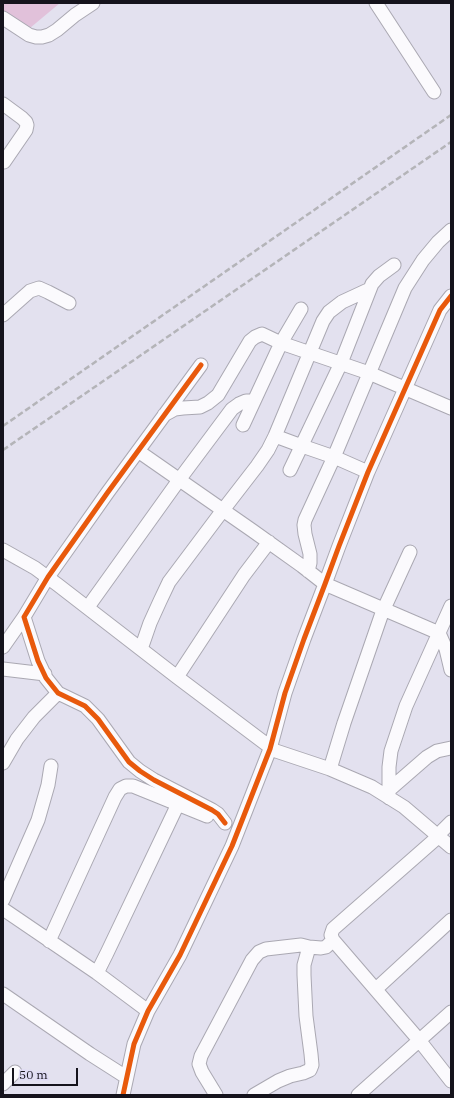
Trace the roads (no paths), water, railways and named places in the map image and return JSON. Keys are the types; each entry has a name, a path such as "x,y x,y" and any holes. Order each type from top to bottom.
{"street":[{"path":"3,18 29,35 42,37 57,30 75,15 93,3"},
{"path":"376,3 434,92"},
{"path":"4,105 22,118 27,125 26,130 4,162"},
{"path":"308,571 310,554 304,525 305,520 334,457 405,288 423,260 438,242 451,230"},
{"path":"290,470 341,363 372,284 379,276 394,265"},
{"path":"3,315 30,291 39,288 69,303"},
{"path":"142,649 150,623 170,582 257,466 275,436 323,321 329,312 342,302 370,289"},
{"path":"123,1095 134,1044 148,1011 180,955 232,846 270,748 285,693 304,639 368,472 440,310 451,296"},
{"path":"243,425 281,343 301,309"},
{"path":"164,415 175,409 200,407 218,395 250,341 262,334 281,343 369,373 451,408"},
{"path":"3,646 24,617 48,577 201,365"},
{"path":"88,607 179,480 232,410 239,404 246,401 254,402"},
{"path":"275,436 334,457 368,472"},
{"path":"138,451 269,542 325,584 439,633 446,649 451,670"},
{"path":"177,677 244,575 269,542"},
{"path":"3,550 48,577 270,748 330,769 389,794 451,847"},
{"path":"330,769 344,722 384,609 410,552"},
{"path":"389,794 389,767 391,751 406,706 451,606"},
{"path":"24,617 38,661 44,674 58,693 85,706 98,718 130,762 140,771 154,780 212,810 218,814 225,823"},
{"path":"3,669 44,674"},
{"path":"3,763 17,739 34,717 58,693"},
{"path":"389,794 427,757 437,751 451,748"},
{"path":"3,900 38,820 48,785 51,766"},
{"path":"48,941 120,789 126,786 133,786 238,829"},
{"path":"96,973 178,804"},
{"path":"451,822 439,834 439,836 333,929 331,935 333,940 419,1040 451,1081"},
{"path":"3,909 148,1011"},
{"path":"376,989 451,920"},
{"path":"216,1095 202,1072 199,1064 252,960 259,952 266,949 301,945 321,948 326,947 333,940"},
{"path":"254,1095 278,1081 310,1070 312,1065 306,1016 304,975 304,965 309,947"},
{"path":"3,994 126,1077"},
{"path":"358,1095 451,1012"},
{"path":"3,1084 15,1072"}],"railway":[{"path":"3,426 451,115"},
{"path":"3,450 451,142"}]}
